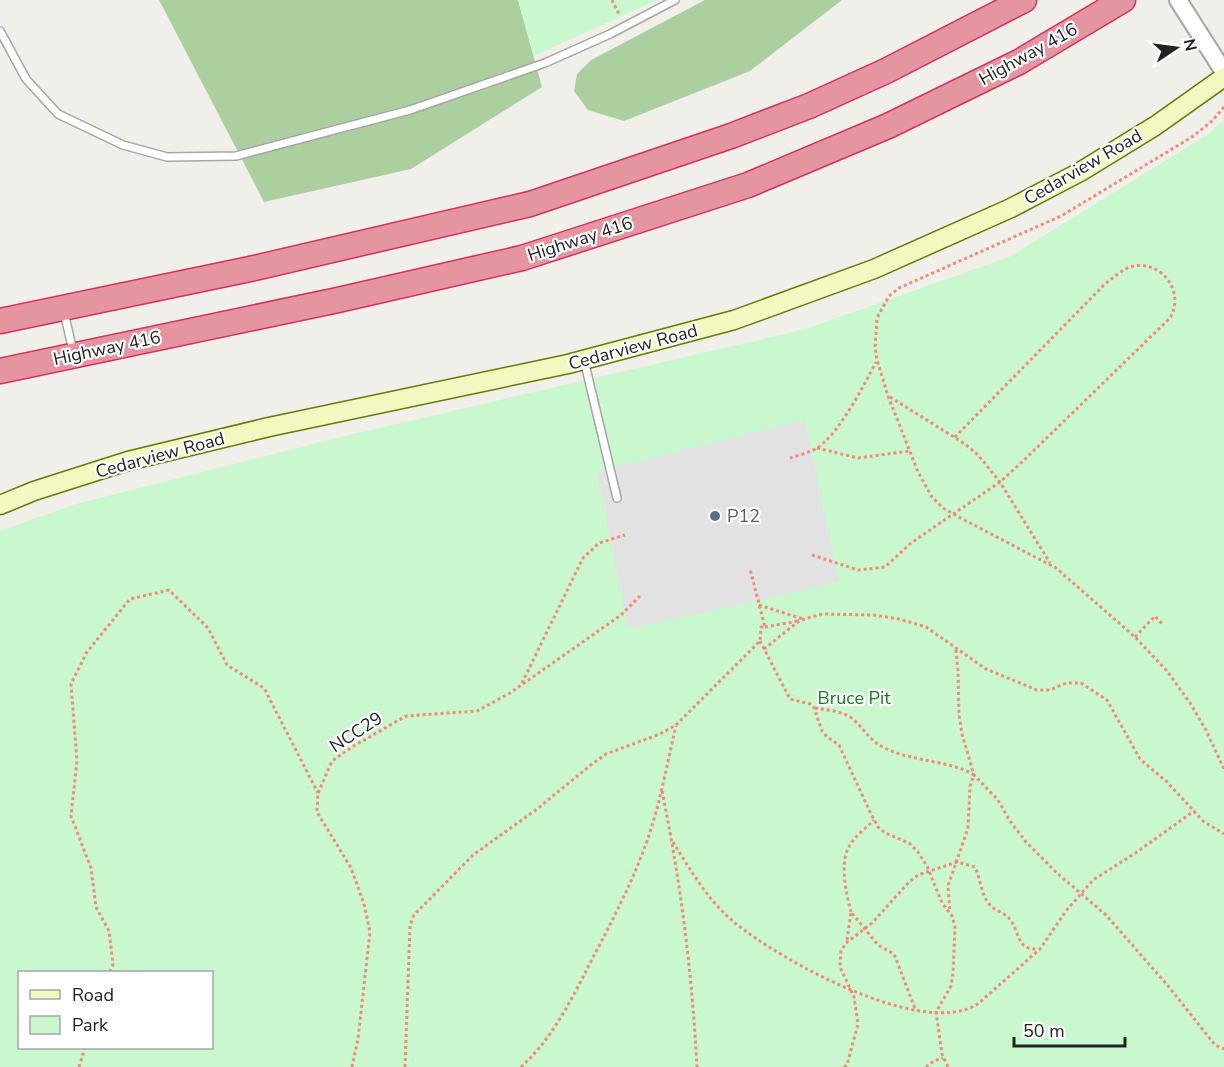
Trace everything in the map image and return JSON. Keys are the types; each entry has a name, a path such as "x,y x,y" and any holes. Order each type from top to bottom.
{"highway":[{"path":"0,321 250,269 530,204 731,136 809,106 886,72 1024,0"},
{"name":"Highway 416","path":"0,371 338,300 522,258 748,185 888,126 1019,62 1123,0"}],"main road":[{"name":"Cedarview Road","path":"0,505 34,491 139,459 269,427 584,360 734,320 874,269 1011,208 1080,172 1155,126 1224,77"}],"street":[{"path":"1178,0 1224,72"}],"lane":[{"path":"0,31 27,80 58,114 123,145 167,157 236,156 410,110 545,63 675,0"},
{"path":"63,307 74,356"},
{"path":"584,360 617,498"}],"path":[{"path":"612,0 625,26"},
{"path":"1224,107 1207,125 1192,136 1061,216 911,282 894,292 883,305 877,318 875,348 888,396 918,472 932,497 943,508 1051,564 1108,611 1167,671 1206,730 1224,769"},
{"path":"812,555 858,570 885,567 911,543 1000,482 1170,318 1174,311 1175,296 1170,280 1160,272 1139,265 1129,267 1106,282 954,438"},
{"path":"790,459 817,448 840,424 877,360"},
{"path":"888,396 978,455 1000,482 1051,564"},
{"path":"817,448 858,458 910,451"},
{"path":"521,685 583,558 599,543 626,534"},
{"path":"750,569 765,627"},
{"path":"110,971 113,964 109,931 96,907 91,868 71,816 77,761 71,684 87,652 130,599 169,590 208,628 227,665 264,688 318,793 317,812 351,868 364,904 370,932 358,1039 352,1067"},
{"name":"NCC29","path":"318,793 332,761 352,747 406,716 477,711 521,685 621,615 640,596"},
{"path":"759,605 802,620"},
{"path":"948,1067 943,1058 936,1012 951,986 953,973 955,927 950,914 942,903 929,871 918,852 909,843 885,833 874,820 839,745 826,737 814,708 810,704 790,699 760,640 761,627 823,614 899,619 926,627 986,669 1037,690 1050,690 1066,683 1081,683 1107,700 1140,759 1167,782 1203,821 1224,834"},
{"path":"1135,637 1155,616 1162,624"},
{"path":"764,649 802,620"},
{"path":"405,1067 410,926 414,915 473,855 543,804 592,764 606,754 660,734 676,725 760,640"},
{"path":"950,914 948,886 968,828 970,786 974,775 959,715 955,648"},
{"path":"814,708 842,713 853,718 874,743 887,750 964,769 974,775 998,800 1026,842 1113,922 1162,978 1215,1045 1224,1049"},
{"path":"521,1067 544,1040 571,1001 621,903 647,841 662,790 676,725"},
{"path":"662,790 673,842 693,993 697,1067"},
{"path":"673,842 701,886 732,921 775,950 823,977 889,1005 916,1011 936,1012 971,1009 1040,949 1061,917 1093,880 1194,811"},
{"path":"874,820 848,848 846,896 851,912 878,945 894,954 916,1011"},
{"path":"846,942 866,928 918,875 957,862 975,867 983,893 990,906 1005,914 1012,921 1017,936 1025,947 1030,950 1040,949"},
{"path":"844,1067 847,1065 858,1024 857,1006 840,967 841,951 846,942 851,912"},
{"path":"79,1067 84,1049"},
{"path":"926,1067 943,1058"}],"green space":[{"path":"159,0 518,0 542,87 411,169 264,202"},
{"path":"518,0 657,0 534,56"},
{"path":"705,0 842,0 750,71 624,121 588,110 574,91 577,74 591,60"},
{"name":"Bruce Pit","path":"1224,119 1224,1067 0,1067 0,531 76,504 349,435 806,329 1009,257 1210,133"}],"shaded area":[{"name":"P12","path":"805,420 839,582 628,629 597,472"}],"place":[{"name":"P12","path":"715,516"}]}
